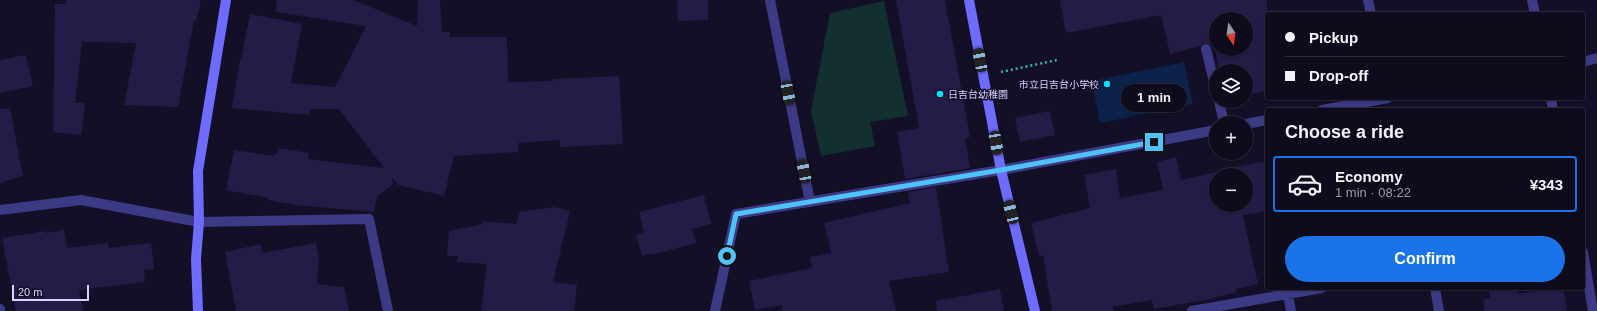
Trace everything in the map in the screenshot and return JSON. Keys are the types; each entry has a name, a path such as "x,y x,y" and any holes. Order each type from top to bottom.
{"street":[{"path":"198,311 196,260 199,222 198,171 226,0"},
{"path":"770,0 810,202"},
{"path":"969,0 1001,170 1035,311"},
{"path":"1368,0 1371,12"},
{"path":"1532,0 1535,12"},
{"path":"1206,49 1210,64"},
{"path":"1585,61 1597,58"},
{"path":"1331,108 1367,100"},
{"path":"1253,123 1265,120"},
{"path":"715,311 736,214 1001,170 1209,131"},
{"path":"0,210 81,200 199,222 369,220 388,311"},
{"path":"1585,264 1593,311"},
{"path":"1192,311 1311,290"},
{"path":"1435,290 1439,311"},
{"path":"1288,294 1291,311"}],"path":[{"path":"983,76 1057,60"}],"green space":[{"path":"884,1 908,116 870,122 875,146 821,156 811,111 830,13"}],"water":[{"path":"1184,62 1193,104 1100,123 1092,81"}],"building":[{"path":"66,0 201,0 196,21 194,21 178,107 124,105 136,43 82,42 75,103 85,103 81,135 53,132 55,4 66,4"},
{"path":"277,0 353,0 417,26 418,0 440,0 442,32 450,32 450,37 507,37 508,82 553,81 553,79 619,76 623,144 560,147 560,140 518,143 518,152 454,156 444,196 398,185 392,177 393,184 377,197 374,212 295,205 226,190 234,150 274,156 274,153 277,154 278,148 309,153 308,159 384,168 339,109 310,109 309,115 232,108 240,59 241,60 250,14 302,24 291,83 335,87 366,26 276,12"},
{"path":"677,0 708,0 708,20 678,21"},
{"path":"896,0 945,0 970,137 965,138 970,168 905,179 897,132 919,128"},
{"path":"1060,0 1267,0 1267,12 1265,12 1265,91 1253,94 1253,64 1218,64 1216,56 1253,56 1253,12 1209,12 1209,44 1205,43 1200,46 1170,54 1161,15 1066,33"},
{"path":"26,55 33,86 0,93 0,60"},
{"path":"10,108 23,176 0,183 0,109"},
{"path":"1050,111 1055,135 1020,142 1015,118"},
{"path":"1176,157 1181,180 1209,174 1209,212 1253,212 1253,168 1230,168 1265,161 1265,211 1243,215 1258,284 1236,289 1236,292 1210,299 1154,309 1152,300 1113,307 1114,311 1052,311 1043,255 1039,256 1031,223 1090,208 1084,175 1116,169 1120,198 1163,190 1157,162"},
{"path":"936,187 949,272 889,281 896,311 782,311 782,305 755,310 749,281 812,268 810,257 831,253 824,223 910,203 908,192"},
{"path":"704,195 711,224 692,229 696,243 642,256 636,235 644,232 639,212"},
{"path":"554,207 570,211 553,282 577,285 574,311 481,311 487,264 457,262 458,256 447,256 449,231 483,224 483,221 516,224 519,212"},
{"path":"64,230 67,248 108,243 109,248 151,243 154,269 144,270 145,282 79,290 83,311 16,311 2,238 45,231 46,233"},
{"path":"316,243 319,258 317,284 344,287 349,311 236,311 225,252 261,244 262,253"},
{"path":"1000,289 1004,311 937,311 936,301"},
{"path":"1489,290 1517,290 1518,294 1542,290 1563,290 1567,311 1484,311 1483,300 1490,298"}],"place":[{"name":"市立日吉台小学校","path":"1107,84"},
{"name":"日吉台幼稚園","path":"940,94"}],"route":[{"path":"727,256 736,214 1001,170 1154,142"}]}
